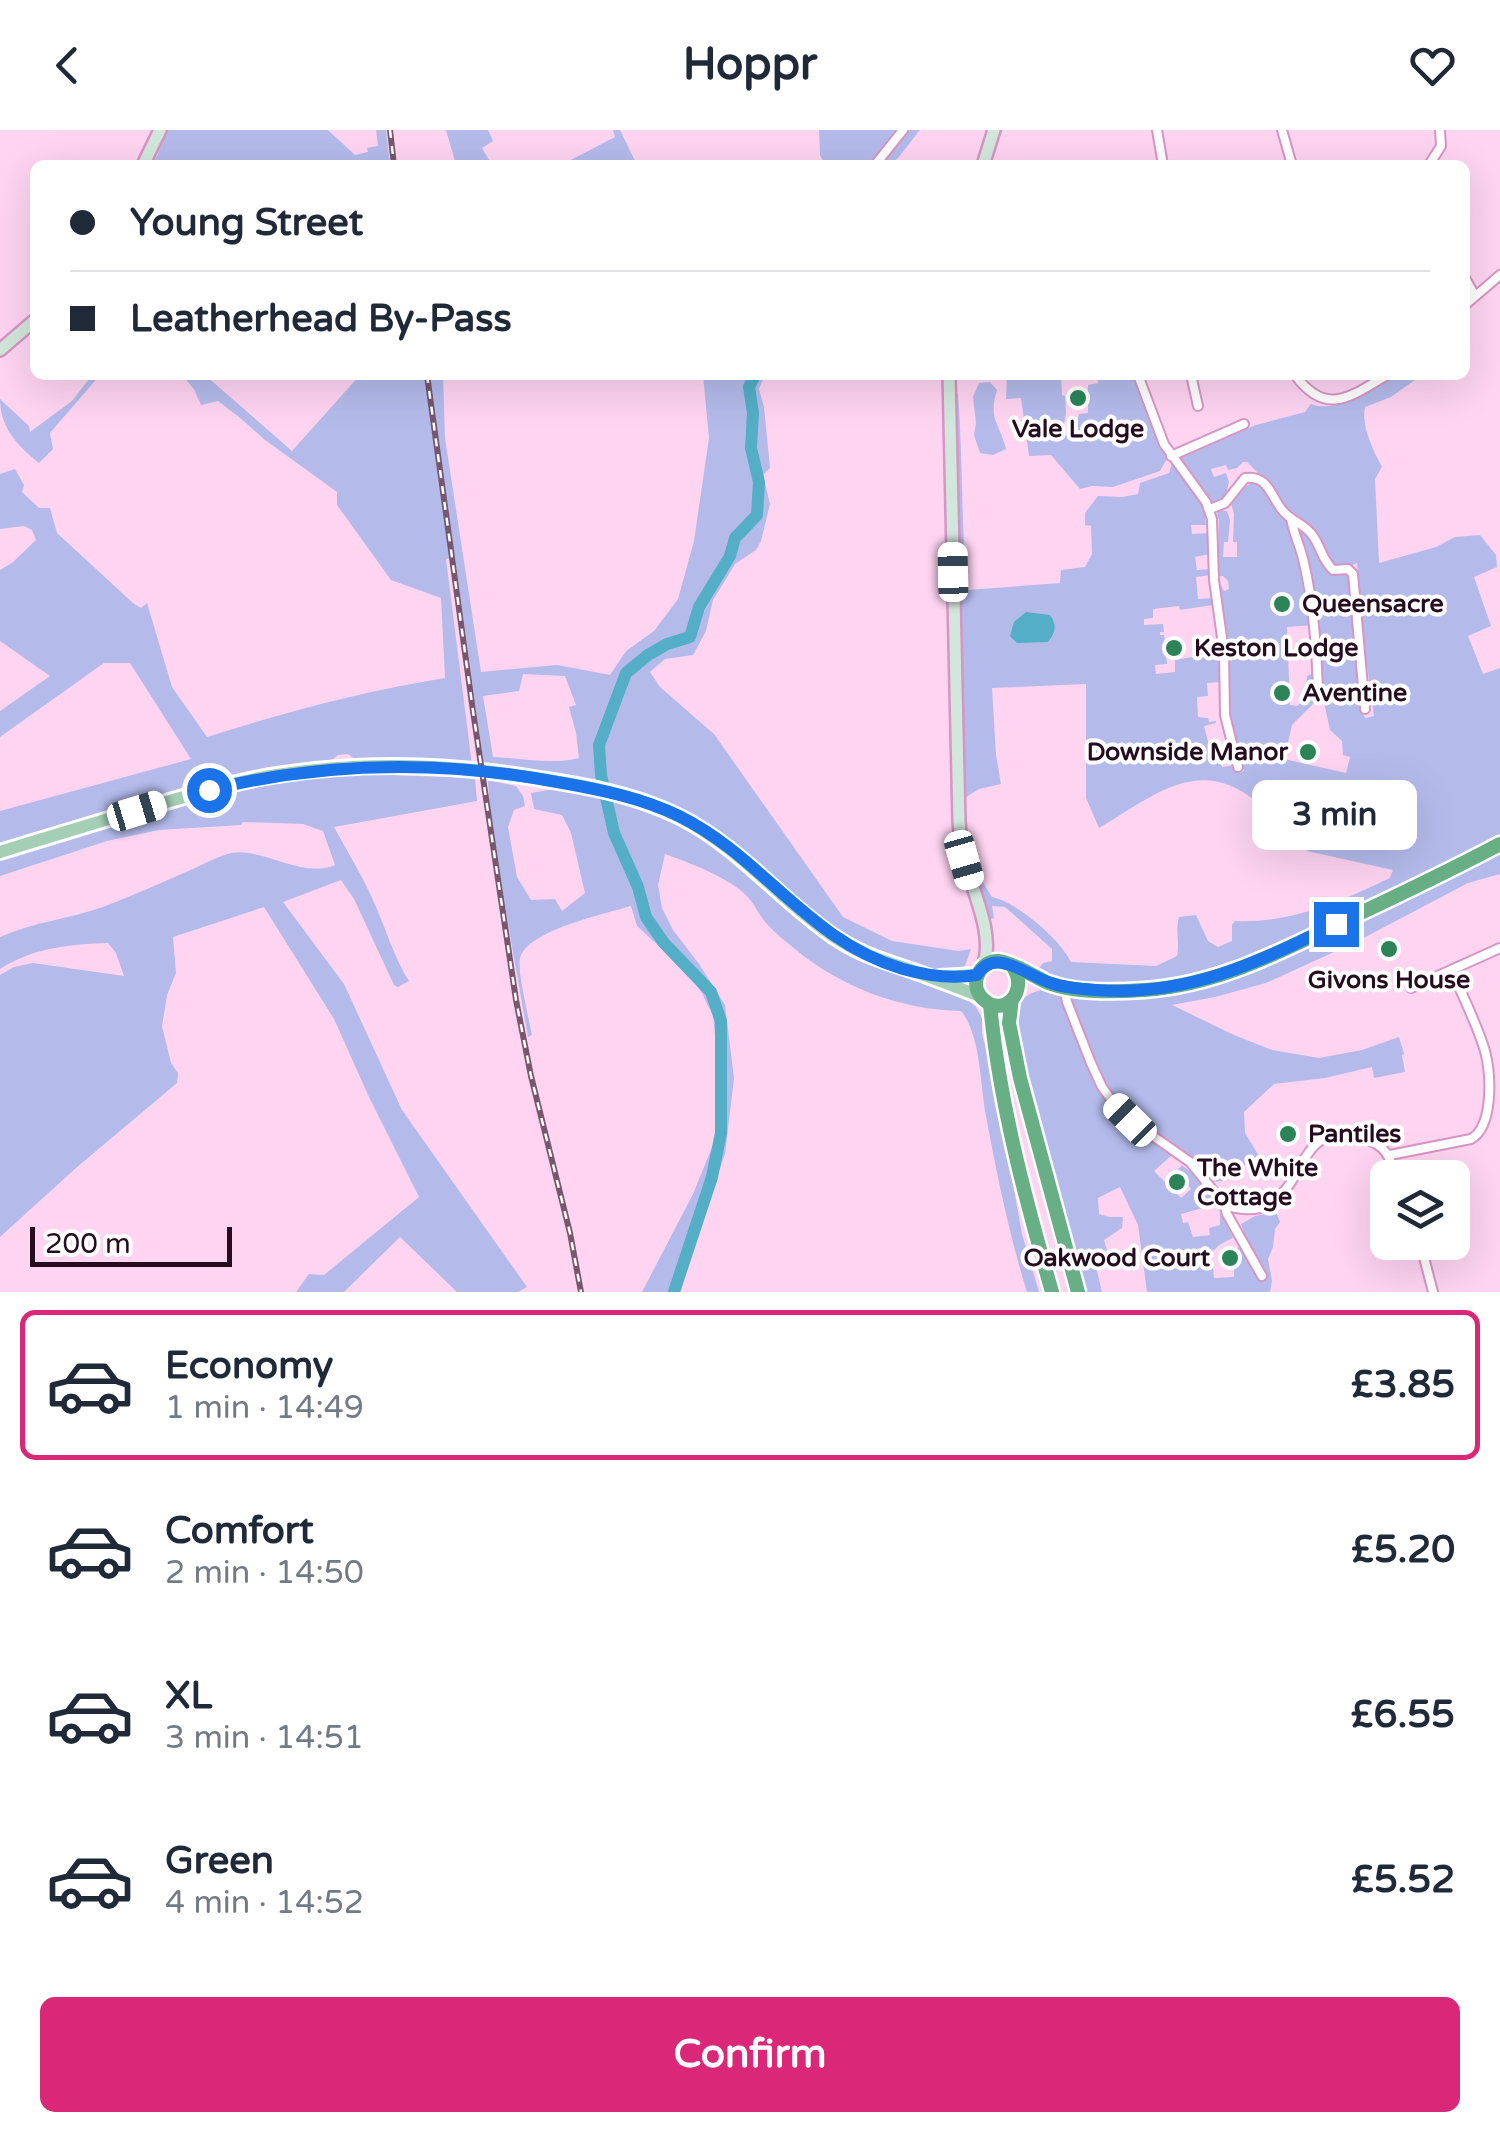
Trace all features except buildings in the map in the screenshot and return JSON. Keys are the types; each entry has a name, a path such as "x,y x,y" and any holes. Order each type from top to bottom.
{"highway":[{"path":"1052,1292 1010,1130 984,1000 976,989 980,971 996,961 1056,984 1097,990 1140,990 1214,978 1276,953 1500,844"},
{"path":"1008,964 1019,977 1010,1023 1020,1078 1078,1292"},
{"path":"984,1000 1002,1005 1015,996 1056,984"}],"main road":[{"path":"145,160 160,130"},
{"path":"985,160 994,130"},
{"path":"0,350 30,324"},
{"path":"949,380 959,821 964,860 987,939 996,955 1008,964"},
{"path":"0,852 209,790 306,770 386,765 505,773 639,800 677,815 728,846 804,914 849,947 984,1000"},
{"path":"932,977 980,971 987,957 987,939"}],"street":[{"path":"879,160 903,130"},
{"path":"1158,130 1162,160"},
{"path":"1282,130 1291,160"},
{"path":"1432,160 1441,146 1440,130"},
{"path":"1470,300 1500,275"},
{"path":"1470,287 1475,296"},
{"path":"1140,380 1171,456 1210,509 1224,652 1225,715 1238,766"},
{"path":"1192,380 1198,406"},
{"path":"1300,380 1313,394 1331,400 1377,380"},
{"path":"1171,456 1244,424"},
{"path":"1210,509 1225,503 1245,478 1256,478 1268,486 1282,510 1315,538 1323,560 1333,570 1353,574 1365,709"},
{"path":"1290,518 1308,580 1318,695"},
{"path":"1411,988 1500,948"},
{"path":"1390,1155 1470,1139 1481,1132 1486,1119 1486,1054 1452,971"},
{"path":"1056,984 1112,1102 1130,1120 1190,1162 1224,1204 1262,1276"},
{"path":"1224,1204 1251,1209 1270,1204 1283,1192 1309,1150 1336,1134 1374,1142 1391,1160"},
{"path":"1425,1260 1433,1292"}],"shaded area":[{"path":"165,130 328,130 355,155 378,146 376,130 386,130 389,160 154,160"},
{"path":"446,130 488,130 493,141 482,148 489,160 455,160"},
{"path":"613,130 620,130 635,160 571,160 615,137"},
{"path":"819,130 920,130 895,160 822,160"},
{"path":"88,380 96,380 50,433 53,449 39,463 12,436 3,419 0,399 29,426 30,432 72,401"},
{"path":"186,380 211,380 292,451 356,380 443,380 445,438 481,672 557,665 610,675 626,651 654,631 678,599 694,541 709,438 703,380 763,380 759,389 770,468 763,475 770,504 761,541 756,550 735,564 713,600 706,631 693,655 665,659 650,672 660,687 714,734 843,917 892,941 959,951 971,949 965,966 951,971 954,988 976,1007 982,1018 1022,1234 1039,1292 1027,1292 995,1160 976,1047 961,1011 894,1001 832,975 776,933 740,890 665,854 658,885 662,908 725,1005 734,1078 725,1154 677,1292 642,1292 693,1194 719,1126 713,1016 687,972 637,926 631,906 569,924 526,948 520,964 532,1035 528,1037 488,780 516,786 523,796 525,806 514,810 508,827 517,877 531,900 555,899 562,911 585,893 571,833 562,815 534,809 531,793 560,788 554,776 484,766 455,557 446,559 472,765 356,760 348,754 338,755 332,760 247,774 164,794 0,844 0,811 191,759 130,663 104,663 0,737 0,711 50,676 0,641 0,570 36,540 32,530 24,526 0,529 0,474 15,469 24,485 22,492 39,508 50,508 57,533 133,603 141,608 147,603 172,687 207,737 325,703 445,678 441,598 391,580 337,505 337,492 218,401 201,405","holes":["523,674 565,676 576,705 569,707 579,758 547,761 493,757 483,696 519,691"]},
{"path":"1007,380 1061,380 1066,413 1062,434 1073,437 1079,414 1088,413 1088,385 1098,380 1138,380 1168,457 1160,471 1113,487 1080,489 1051,455 1029,456 1021,398 1006,399"},
{"path":"1382,380 1415,380 1391,397 1365,407 1366,430 1382,467 1375,479 1379,563 1436,547 1455,537 1480,535 1496,555 1497,567 1474,577 1491,626 1468,636 1483,674 1500,668 1500,837 1292,940 1199,976 1131,985 1076,985 1044,975 1038,970 1043,963 1052,961 1052,949 1005,907 992,906 994,918 985,920 967,850 974,850 982,881 992,897 1037,923 1071,962 1156,966 1177,956 1179,917 1196,915 1208,941 1218,947 1232,941 1235,921 1275,919 1315,909 1390,878 1393,870 1307,851 1296,835 1258,803 1237,788 1216,781 1196,780 1177,785 1099,828 1086,798 1086,684 992,688 1001,784 979,789 963,799 954,394 958,394 967,590 1060,583 1061,570 1085,567 1092,554 1091,526 1085,525 1085,513 1098,496 1138,494 1140,483 1169,473 1172,463 1190,484 1206,525 1191,525 1192,534 1209,533 1210,554 1195,557 1197,570 1210,569 1210,575 1196,577 1198,599 1212,598 1213,605 1153,609 1153,618 1144,619 1144,625 1163,624 1164,632 1160,635 1164,635 1167,664 1155,665 1156,674 1175,672 1175,660 1221,656 1221,682 1207,683 1208,696 1197,697 1198,717 1216,721 1204,726 1210,749 1216,748 1222,767 1234,765 1239,773 1244,771 1226,714 1217,583 1224,591 1229,589 1228,581 1217,576 1217,514 1219,510 1227,511 1230,520 1223,557 1237,557 1231,503 1238,492 1254,481 1257,472 1247,462 1228,470 1226,465 1211,469 1214,477 1226,473 1229,482 1225,498 1211,503 1179,460 1180,453 1305,412 1311,404 1331,406","holes":["1357,563 1374,716 1365,718 1348,583 1350,566","1317,625 1320,684 1330,730 1342,741 1343,755 1350,757 1346,773 1284,759 1292,725 1316,701 1312,674 1307,676 1305,700 1297,706 1290,705 1287,627"]},
{"path":"990,382 997,390 994,414 1006,449 993,455 980,453 974,435 973,397 979,383"},
{"path":"1026,612 1050,615 1055,628 1048,642 1017,643 1010,636 1014,622"},
{"path":"361,774 475,778 477,801 334,827 369,891 409,981 394,985 354,899 341,880 283,902 344,984 402,1110 527,1287 518,1292 457,1292 400,1237 344,1292 296,1292 309,1274 324,1275 419,1197 334,1019 264,907 173,937 176,973 167,995 162,1026 171,1063 178,1073 177,1083 0,1237 0,975 33,963 124,976 108,943 52,948 0,969 0,937 103,907 231,853 256,854 309,868 335,865 323,831 303,824 243,822 159,830 107,841 0,876 0,858 225,793"},
{"path":"1500,850 1500,874 1468,883 1356,942 1266,983 1172,1005 1272,1050 1319,1058 1362,1050 1399,1037 1405,1072 1374,1078 1372,1067 1274,1084 1244,1112 1245,1133 1259,1156 1222,1181 1214,1182 1180,1148 1154,1171 1181,1198 1191,1189 1176,1172 1182,1165 1217,1204 1181,1214 1193,1237 1210,1235 1209,1228 1220,1225 1222,1213 1233,1238 1211,1255 1209,1265 1213,1266 1214,1278 1234,1277 1234,1251 1240,1246 1255,1275 1260,1263 1241,1224 1255,1216 1276,1212 1280,1222 1268,1259 1270,1292 1147,1292 1138,1225 1120,1187 1098,1198 1099,1214 1123,1217 1122,1228 1104,1240 1111,1265 1097,1271 1102,1292 1083,1292 1018,1046 1015,1019 1023,999 1045,989 1193,987"}],"waterway":[{"path":"674,1292 712,1177 721,1133 721,1021 711,992 664,943 646,917 638,887 614,833 601,775 599,745 626,673 667,644 690,637 699,607 730,556 735,538 757,515 759,482 751,448 753,413 749,387 752,380"}],"railway":[{"path":"390,130 393,160"},
{"path":"428,380 516,1000 581,1292"}],"place":[{"name":"Vale Lodge","path":"1078,398"},
{"name":"Queensacre","path":"1282,604"},
{"name":"Keston Lodge","path":"1174,648"},
{"name":"Aventine","path":"1282,693"},
{"name":"Downside Manor","path":"1308,752"},
{"name":"Givons House","path":"1389,949"},
{"name":"Pantiles","path":"1288,1134"},
{"name":"The White Cottage","path":"1177,1182"},
{"name":"Oakwood Court","path":"1230,1258"}],"route":[{"path":"209,790 306,770 386,765 489,771 606,791 677,815 706,831 849,947 886,964 932,977 977,975 983,966 996,961 1064,986 1120,991 1160,989 1237,970 1336,924"}]}
